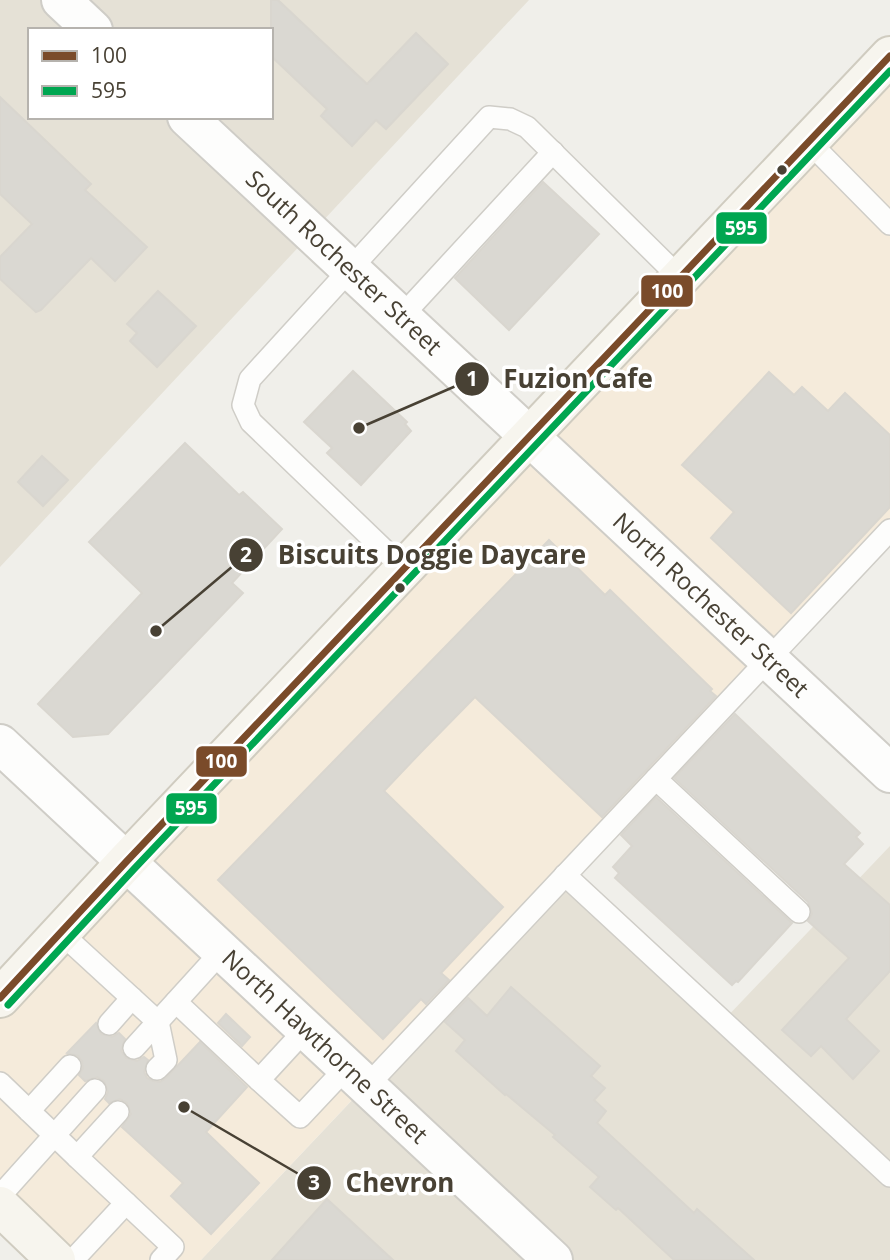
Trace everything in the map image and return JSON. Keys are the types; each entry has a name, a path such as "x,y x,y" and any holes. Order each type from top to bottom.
{"main road":[{"path":"0,998 890,56"},
{"path":"0,1206 55,1260"}],"street":[{"path":"61,0 91,28"},
{"name":"South Rochester Street","path":"189,119 530,437"},
{"name":"North Rochester Street","path":"530,437 890,772"},
{"name":"North Hawthorne Street","path":"0,744 553,1260"}],"lane":[{"path":"404,569 251,422 243,405 250,379 489,117 510,119 527,127 680,278"},
{"path":"809,142 890,224"},
{"path":"401,317 553,152"},
{"path":"176,1002 300,1117 357,1077 565,875 890,530"},
{"path":"656,779 799,912"},
{"path":"565,875 890,1176"},
{"path":"61,933 158,1022 166,1059 158,1069"},
{"path":"134,1048 222,951"},
{"path":"109,1024 132,998"},
{"path":"259,1080 306,1030"},
{"path":"29,1111 70,1066"},
{"path":"0,1083 173,1247 161,1260"},
{"path":"0,1196 95,1090"},
{"path":"78,1157 118,1112"},
{"path":"73,1260 126,1203"}],"shaded area":[{"path":"0,0 529,0 0,567"},
{"path":"890,56 890,530 201,1260 56,1260 0,1206 0,998"},
{"path":"890,846 890,1260 201,1260 565,875 723,1021"}],"building":[{"path":"271,0 278,0 367,84 416,33 448,64 386,129 376,120 352,146 321,116 327,109 273,58"},
{"path":"0,97 91,184 85,190 147,247 115,281 91,258 36,312 0,279 0,257 32,224 0,194"},
{"path":"543,182 599,234 509,330 455,278"},
{"path":"158,291 196,326 157,367 130,341 137,333 127,324"},
{"path":"353,371 407,422 405,424 411,431 361,485 327,453 332,448 304,422"},
{"path":"769,372 794,395 802,387 828,411 845,393 890,435 890,507 791,613 711,538 734,512 682,465"},
{"path":"185,443 239,495 243,492 282,529 232,583 243,593 108,734 73,737 38,704 142,593 89,542"},
{"path":"42,456 68,480 43,506 18,482"},
{"path":"549,540 605,595 610,590 712,689 710,691 716,696 602,817 475,697 422,751 384,791 503,907 441,973 449,980 426,1004 421,999 383,1039 218,880"},
{"path":"735,714 860,833 856,837 863,844 844,864 890,905 890,971 846,1019 879,1051 853,1079 821,1046 811,1056 782,1030 849,958 808,921 812,914 808,902 674,778"},
{"path":"656,797 792,923 738,982 732,985 615,878 619,873 613,867 632,846 621,835"},
{"path":"511,987 600,1066 591,1076 605,1088 594,1100 606,1111 597,1123 694,1213 697,1209 754,1260 674,1260 618,1208 616,1210 590,1187 599,1177 553,1137 555,1135 456,1051 465,1040 445,1022 468,998 487,1016"},
{"path":"226,1014 250,1037 242,1046 218,1023"},
{"path":"96,1023 101,1034 112,1037 119,1033 125,1039 121,1051 126,1058 137,1061 144,1057 148,1060 144,1072 147,1078 153,1081 160,1082 166,1078 200,1042 247,1087 206,1132 259,1183 211,1234 171,1196 183,1183 122,1127 131,1114 127,1103 120,1099 109,1103 105,1099 108,1092 104,1081 97,1077 85,1081 79,1075 83,1068 82,1061 78,1056 67,1053"},
{"path":"327,1199 393,1260 272,1260"}],"transit line":[{"name":"100","path":"0,998 890,56"},
{"name":"595","path":"8,1005 890,71"}],"place":[{"name":"Fuzion Cafe","path":"359,428"},
{"name":"Biscuits Doggie Daycare","path":"156,631"},
{"name":"Chevron","path":"184,1107"}]}
